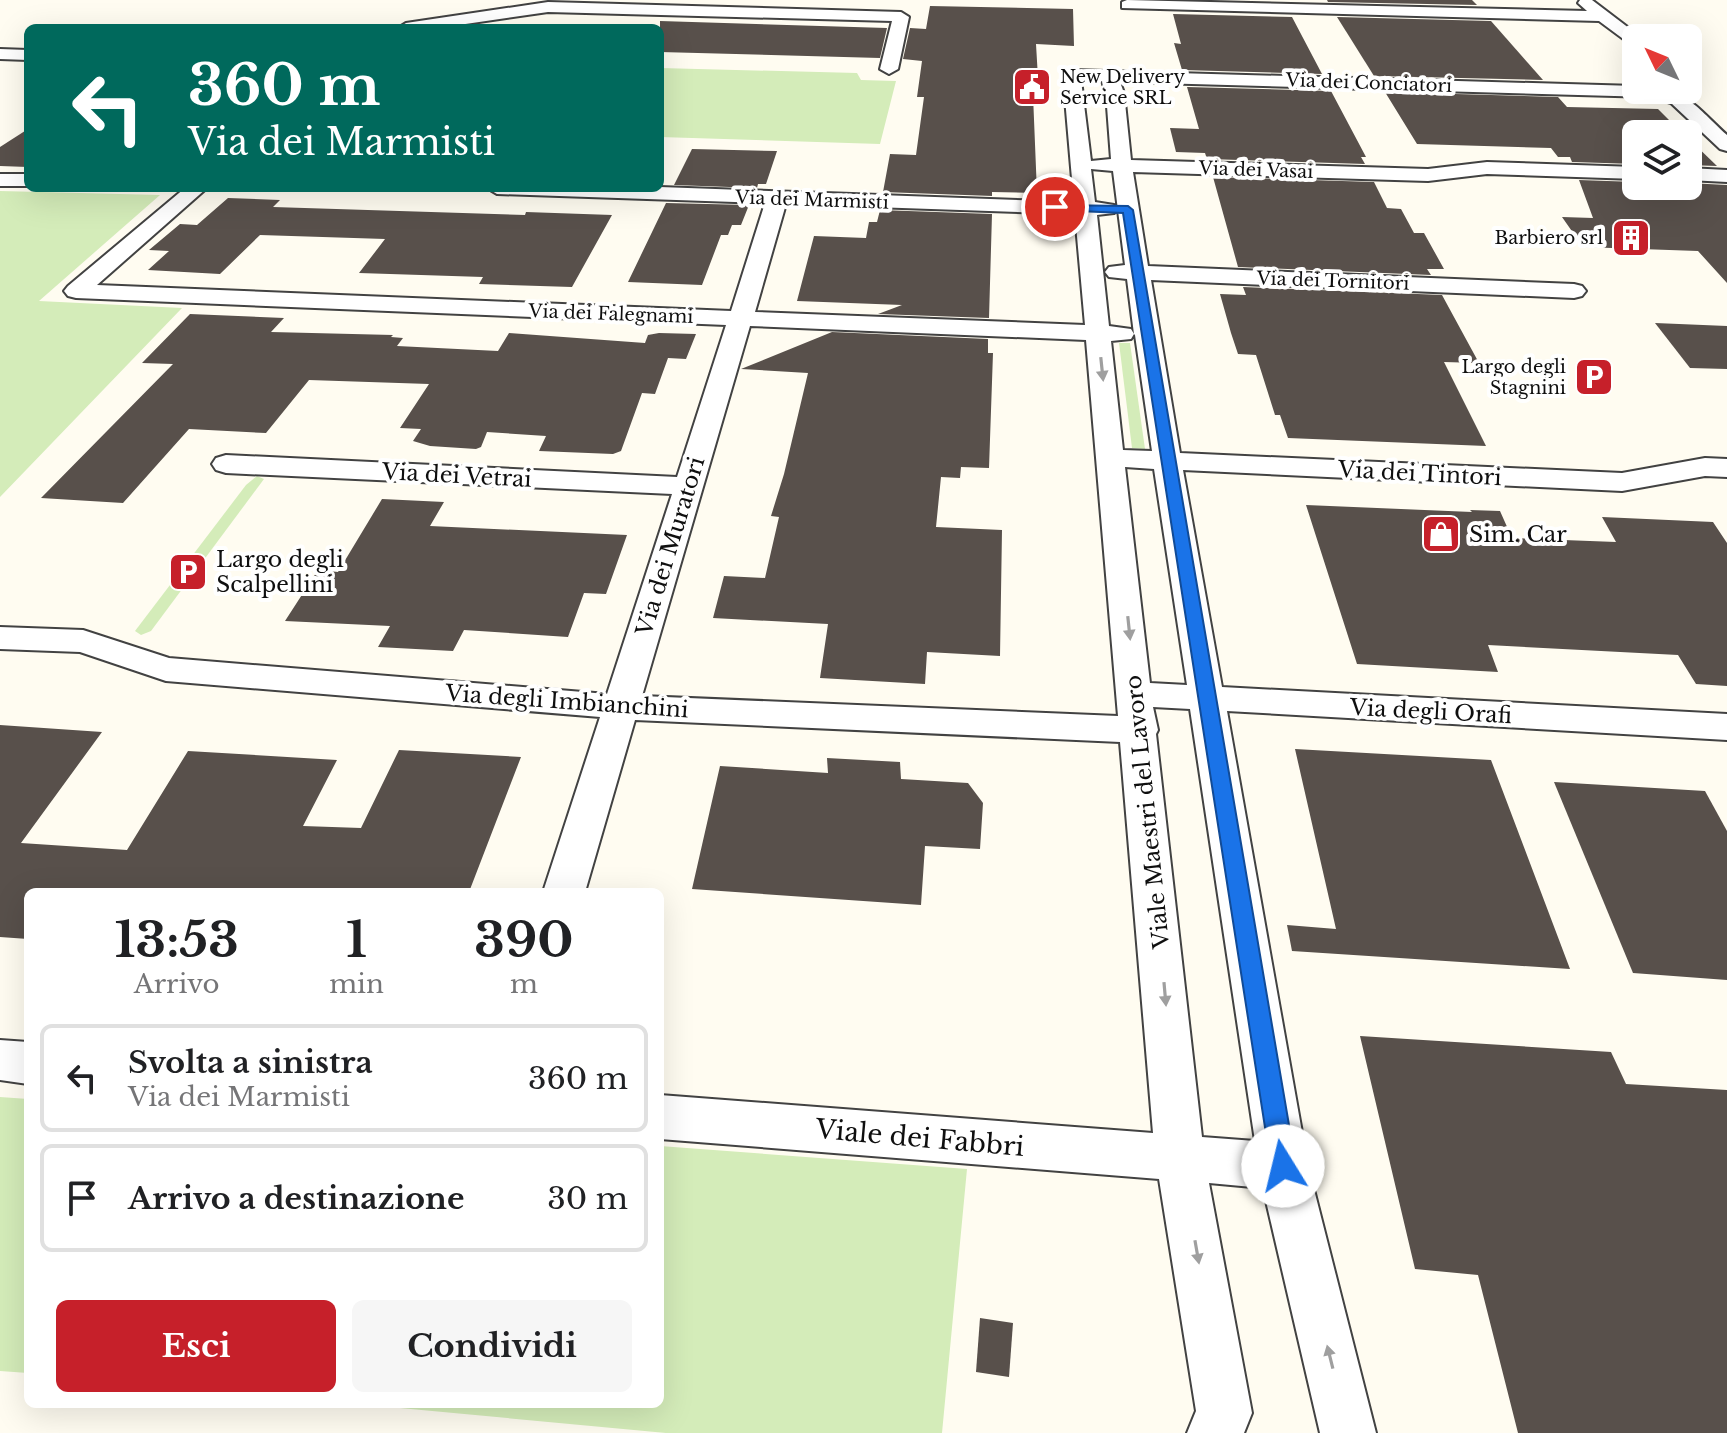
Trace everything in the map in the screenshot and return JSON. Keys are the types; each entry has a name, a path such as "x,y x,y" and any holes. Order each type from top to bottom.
{"street":[{"path":"1582,0 1622,30"},
{"path":"1127,5 1605,16"},
{"path":"433,24 548,7 901,17 889,69"},
{"path":"0,54 24,55"},
{"name":"Via dei Conciatori","path":"1072,75 1628,90 1677,99 1727,145"},
{"name":"Viale Maestri del Lavoro","path":"1072,75 1138,712 1180,1159 1220,1423"},
{"path":"1109,76 1115,93 1122,166 1147,335 1283,1166 1348,1433"},
{"name":"Via dei Vasai","path":"1083,164 1428,175 1487,168 1622,173"},
{"path":"1702,175 1727,176"},
{"path":"0,180 24,180"},
{"name":"Via dei Falegnami","path":"192,192 76,291 1147,335"},
{"name":"Via dei Marmisti","path":"599,192 1128,210"},
{"name":"Via dei Muratori","path":"565,888 777,199"},
{"name":"Via dei Tornitori","path":"1091,272 1574,291"},
{"name":"Via dei Tintori","path":"1112,458 1622,482 1705,467 1727,468"},
{"name":"Via dei Vetrai","path":"226,464 689,486"},
{"name":"Via degli Imbianchini","path":"0,638 83,641 166,669 621,707 1138,712"},
{"name":"Via degli Orafi","path":"1138,712 1206,697 1727,727"},
{"path":"0,1060 24,1063"},
{"name":"Viale dei Fabbri","path":"664,1117 1283,1166"}],"green space":[{"path":"664,68 857,73 861,80 896,81 880,144 664,137"},
{"path":"0,191 160,195 39,301 182,308 0,497"},
{"path":"1119,343 1130,343 1145,449 1132,448"},
{"path":"257,476 264,479 151,631 141,635 135,631 246,485"},
{"path":"0,1097 24,1099 24,1373 0,1371"},
{"path":"664,1146 967,1169 942,1433 666,1433 400,1408 664,1408"}],"building":[{"path":"1472,0 1477,5 1328,2"},
{"path":"930,6 1073,9 1074,46 1036,44 1039,95 1033,95 1037,193 992,192 992,196 883,192 890,154 916,155 924,97 917,97 922,61 903,59 910,28 926,29"},
{"path":"1173,14 1292,17 1322,74 1182,70 1174,43 1181,44"},
{"path":"1337,17 1491,21 1543,80 1374,76"},
{"path":"660,21 887,28 880,58 664,52 664,24"},
{"path":"1187,87 1331,91 1366,157 1361,157 1365,164 1207,159 1205,153 1176,152 1170,128 1199,129"},
{"path":"1385,92 1558,97 1567,107 1658,109 1669,120 1622,120 1622,164 1572,162 1570,157 1558,157 1551,148 1417,144"},
{"path":"24,132 24,167 0,166 0,147"},
{"path":"692,149 777,151 766,184 758,184 757,188 674,185"},
{"path":"1702,152 1717,166 1702,165"},
{"path":"1213,177 1374,182 1387,208 1401,209 1414,233 1424,233 1444,269 1427,269 1431,275 1238,267"},
{"path":"1579,180 1622,182 1622,200 1702,200 1702,184 1727,185 1727,283 1698,251 1583,247 1562,217 1593,218"},
{"path":"228,198 280,200 273,207 612,215 572,287 479,284 483,277 359,273 385,239 260,235 220,274 148,270 169,251 149,250 180,224 197,225"},
{"path":"666,203 749,205 741,225 732,225 728,235 721,235 702,285 628,282"},
{"path":"880,210 992,214 989,318 878,314 902,305 797,301 814,236 866,238 869,222 877,222"},
{"path":"1243,287 1442,295 1479,363 1444,362 1486,446 1288,438 1280,415 1275,415 1256,355 1238,354 1231,333 1220,294 1246,295"},
{"path":"190,314 284,318 271,332 393,335 391,337 403,338 397,346 498,351 509,333 645,343 648,335 659,333 696,334 686,359 668,358 655,394 642,393 621,451 613,454 539,451 546,436 487,432 481,447 476,449 430,446 413,441 421,429 400,428 429,384 309,380 266,433 189,429 123,503 41,498 173,364 142,363"},
{"path":"1655,323 1727,326 1727,369 1690,368"},
{"path":"832,332 988,339 988,353 993,353 989,468 961,467 960,478 941,477 936,527 1002,530 1000,656 927,652 925,684 820,678 828,624 713,618 724,576 765,578 779,517 771,516 808,373 741,369"},
{"path":"382,499 444,502 430,526 627,535 606,594 584,593 568,637 464,630 453,651 378,647 390,626 285,621 318,570 338,572"},
{"path":"1306,505 1500,511 1512,538 1616,542 1602,517 1713,522 1727,543 1727,686 1696,684 1678,655 1488,645 1498,672 1357,664"},
{"path":"0,725 102,732 21,843 127,850 188,751 337,760 303,826 361,828 399,750 521,757 471,888 24,888 24,939 0,937"},
{"path":"1295,749 1491,760 1570,969 1292,951 1287,925 1336,929"},
{"path":"827,758 900,762 901,779 968,783 983,803 980,849 925,846 921,905 692,889 720,766 828,773"},
{"path":"1554,782 1705,791 1727,831 1727,980 1633,973"},
{"path":"1360,1036 1611,1052 1626,1084 1727,1090 1727,1433 1518,1433 1478,1275 1415,1269"},
{"path":"980,1318 1013,1323 1009,1377 976,1372"}],"place":[{"name":"New Delivery Service SRL","path":"1032,87"},
{"name":"Barbiero srl","path":"1631,238"},
{"name":"Largo degli Stagnini","path":"1594,377"},
{"name":"Sim. Car","path":"1441,534"},
{"name":"Largo degli Scalpellini","path":"188,572"}],"route":[{"path":"1055,207 1128,210 1283,1166"}]}
